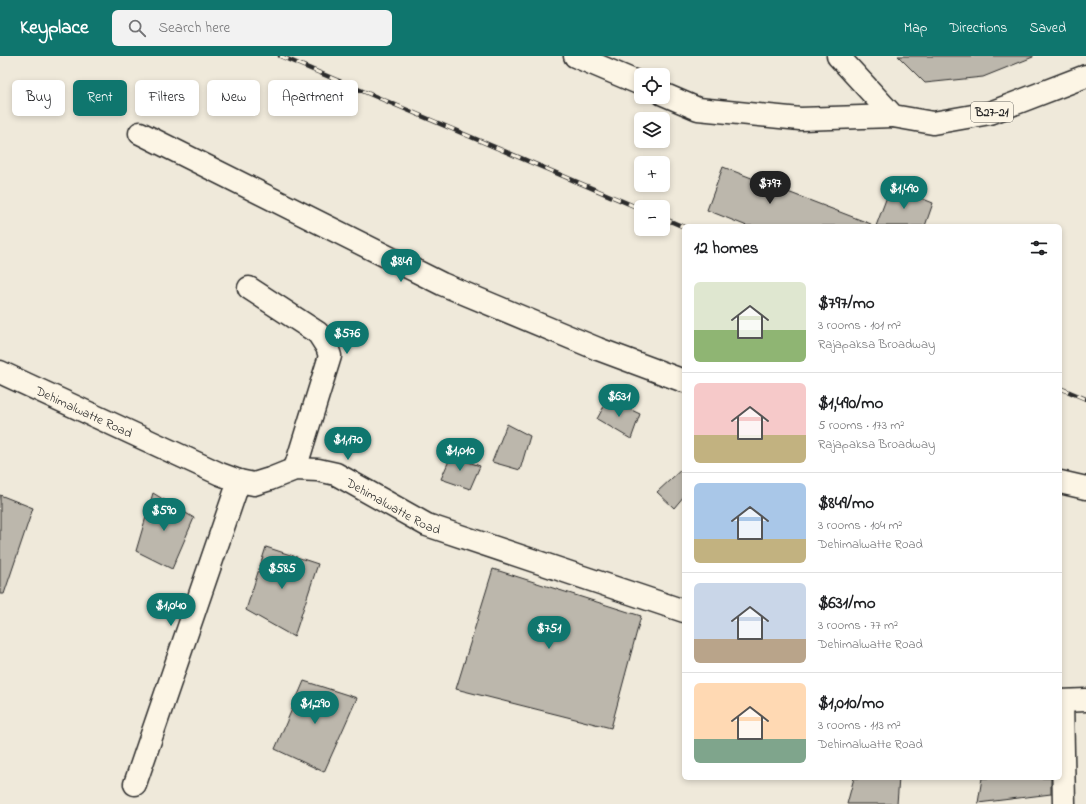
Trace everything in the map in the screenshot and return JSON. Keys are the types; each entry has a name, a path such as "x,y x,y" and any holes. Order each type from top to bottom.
{"street":[{"path":"575,56 634,81"},
{"path":"838,56 893,116"},
{"name":"B27-21","path":"893,116 933,123 990,112 1086,76"},
{"path":"670,97 698,109 800,119 893,116"},
{"path":"140,133 442,284 598,349 682,380"},
{"path":"249,288 318,333 327,347 330,356 295,469"},
{"name":"Dehimalwatte Road","path":"0,372 220,474 239,481 254,484 295,469 318,470 336,474 427,525 682,610"},
{"path":"134,784 239,481"},
{"path":"1062,482 1086,488"},
{"path":"1062,701 1086,700"},
{"path":"1062,735 1064,804"}],"building":[{"path":"898,56 1033,57 983,77 925,83"},
{"path":"723,167 871,224 742,224 707,210"},
{"path":"891,186 933,203 926,224 877,224"},
{"path":"608,399 640,414 631,439 597,419"},
{"path":"507,424 530,436 520,470 492,462"},
{"path":"451,456 480,466 470,489 441,479"},
{"path":"682,469 682,498 674,508 657,492"},
{"path":"153,493 194,518 172,569 136,551"},
{"path":"0,495 33,508 4,594 0,594"},
{"path":"266,547 318,564 294,637 246,610"},
{"path":"493,569 641,616 611,728 456,689"},
{"path":"304,681 357,698 324,772 275,749"},
{"path":"853,780 899,780 897,804 847,804"},
{"path":"982,780 1051,780 1051,794 978,803"}],"railway":[{"path":"280,56 634,206"},
{"path":"670,221 682,226"},
{"path":"1062,389 1086,399"}]}
